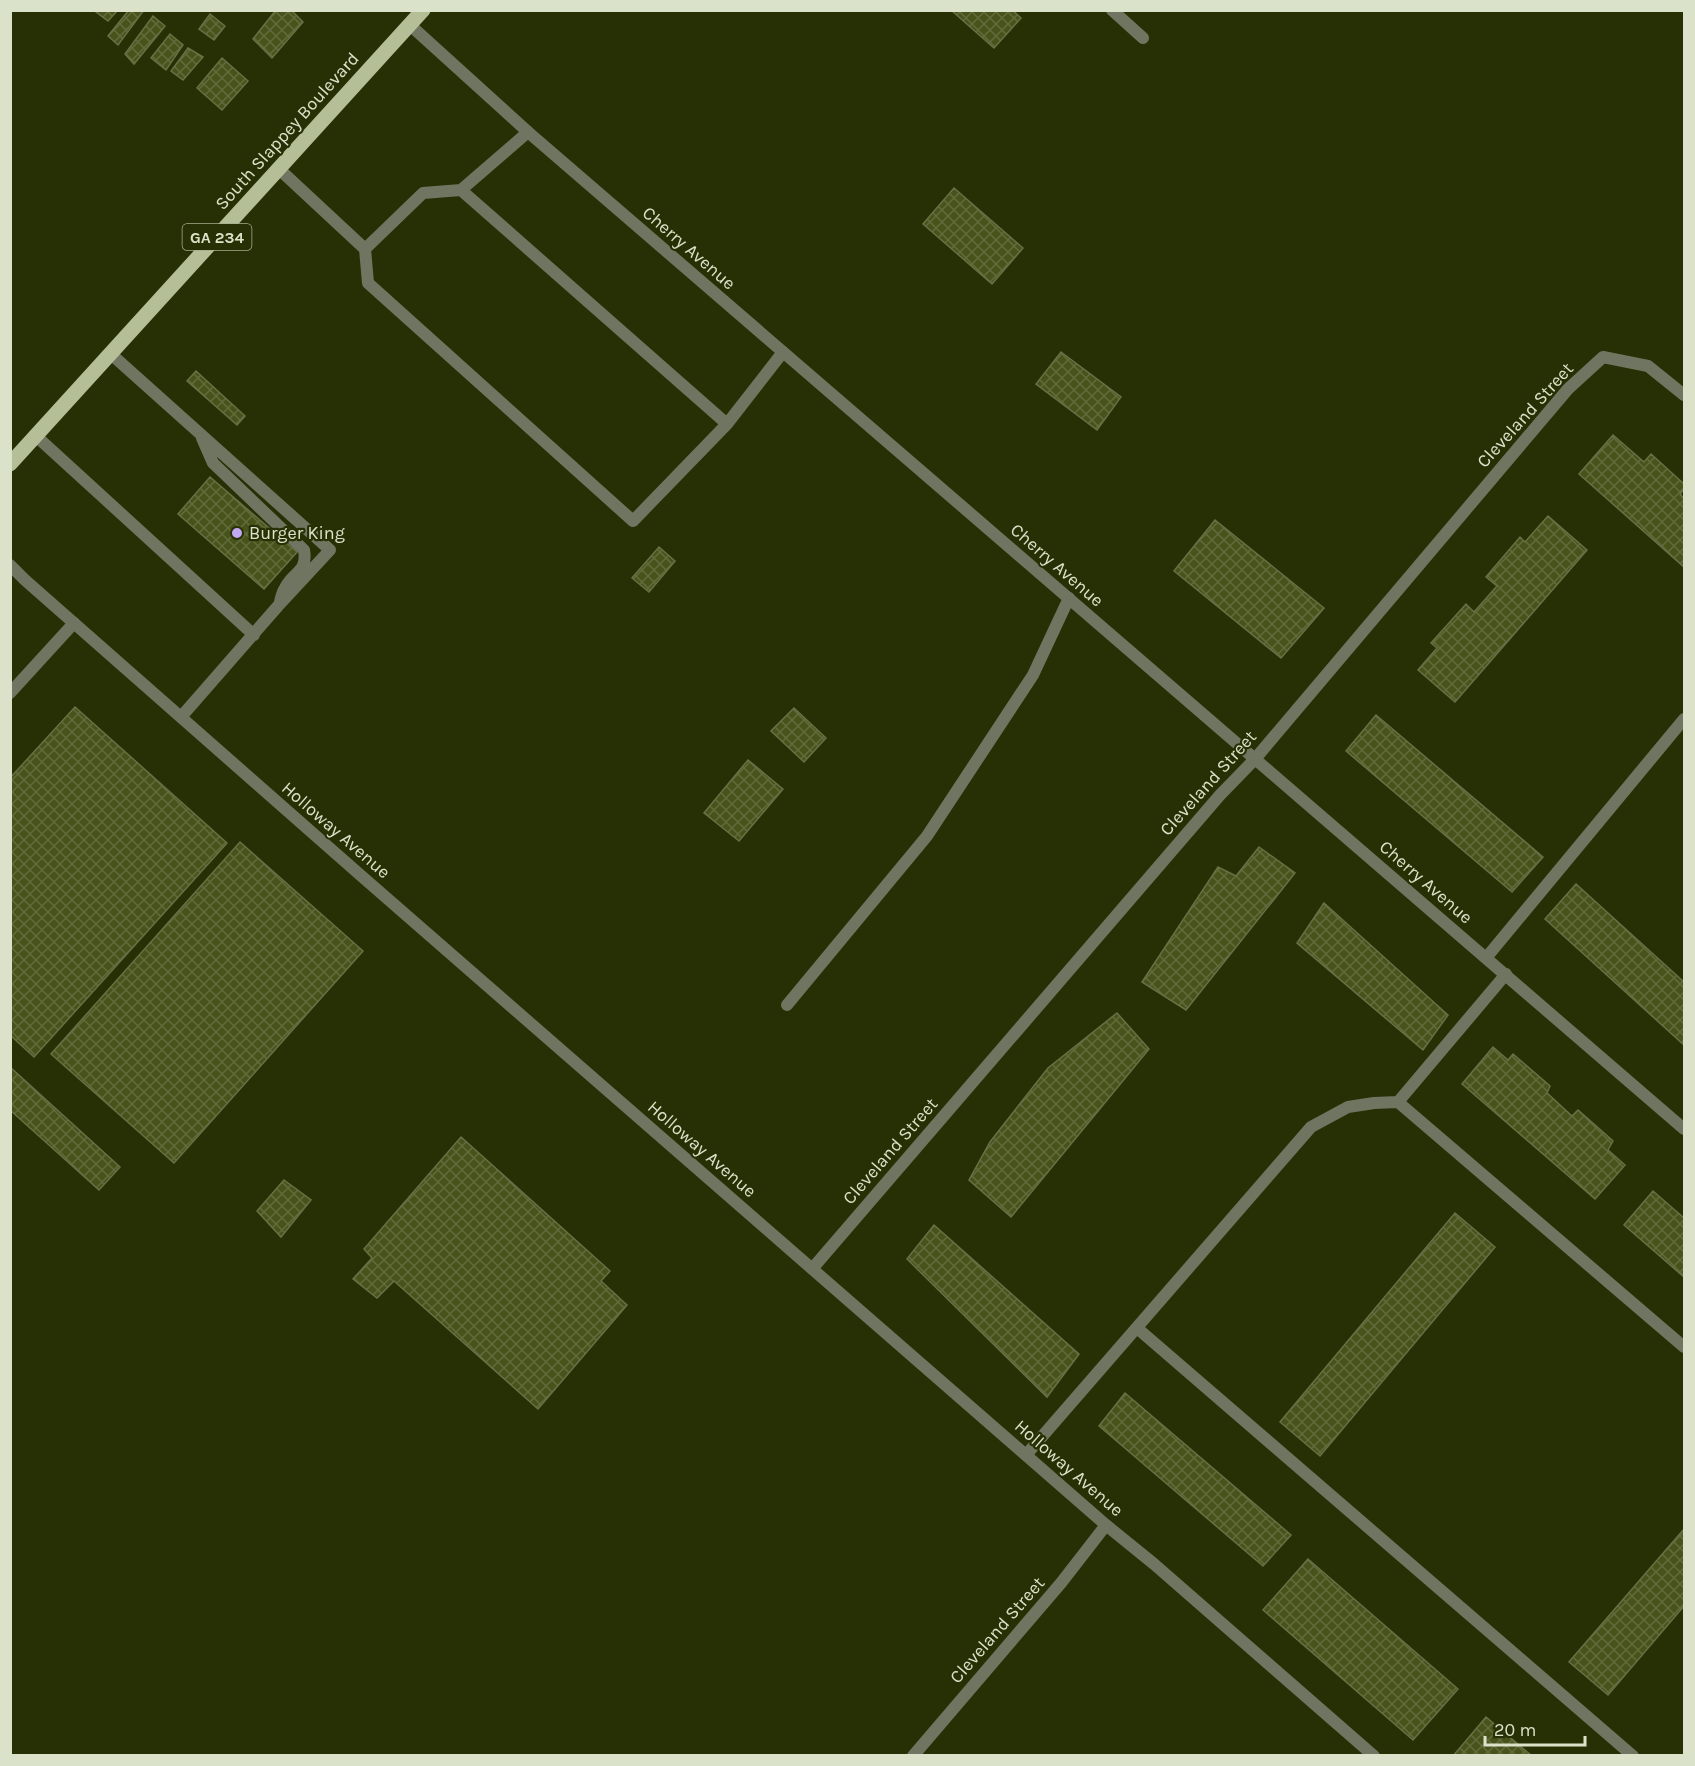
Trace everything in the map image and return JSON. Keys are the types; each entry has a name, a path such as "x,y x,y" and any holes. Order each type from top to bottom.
{"main road":[{"name":"South Slappey Boulevard","path":"10,464 423,10"}],"street":[{"path":"1112,10 1143,38"},
{"name":"Cherry Avenue","path":"410,25 528,132 1684,1128"},
{"path":"365,249 423,193 461,189 528,132"},
{"path":"279,169 365,249 368,283 633,521 727,424 783,352"},
{"path":"461,189 727,424"},
{"path":"111,354 330,550 181,717"},
{"name":"Cleveland Street","path":"812,1269 1220,795 1255,759 1568,389 1603,357 1648,366 1684,394"},
{"path":"200,433 213,463 304,550 306,560 285,586 278,606"},
{"path":"36,436 254,635"},
{"name":"Holloway Avenue","path":"10,566 1106,1526 1154,1564 1374,1755"},
{"path":"787,1005 927,836 1033,675 1069,598"},
{"path":"10,693 74,623"},
{"path":"1486,958 1684,718"},
{"path":"1026,1455 1311,1127 1348,1107 1398,1102 1506,974"},
{"path":"1398,1102 1684,1347"},
{"path":"1137,1328 1633,1755"},
{"name":"Cleveland Street","path":"913,1755 1061,1583 1106,1526"}],"building":[{"path":"98,10 118,10 108,21 96,12"},
{"path":"129,10 144,10 118,45 108,36"},
{"path":"276,10 291,10 303,22 272,58 253,39"},
{"path":"951,10 1012,10 1021,18 994,48"},
{"path":"210,14 225,26 214,40 199,29"},
{"path":"153,16 165,26 134,64 125,54"},
{"path":"170,34 183,45 166,70 151,58"},
{"path":"188,48 203,57 183,80 171,71"},
{"path":"222,58 248,81 222,110 197,88"},
{"path":"954,188 1023,248 992,284 923,224"},
{"path":"1061,352 1121,397 1097,430 1036,384"},
{"path":"196,371 245,416 237,425 187,381"},
{"path":"1613,435 1644,462 1651,454 1684,484 1684,489 1680,494 1684,499 1684,567 1579,474"},
{"name":"Burger King","path":"210,477 297,552 264,589 178,514"},
{"path":"1548,516 1587,550 1455,702 1418,670 1437,648 1431,643 1466,604 1474,612 1497,586 1486,577 1520,537 1525,542"},
{"path":"1215,520 1324,608 1281,658 1174,571"},
{"path":"659,547 675,561 649,592 632,578"},
{"path":"75,707 227,843 34,1057 10,1035 10,778"},
{"path":"794,708 826,738 804,762 771,731"},
{"path":"1376,715 1543,857 1512,892 1346,751"},
{"path":"748,760 783,789 739,841 704,813"},
{"path":"240,842 363,951 174,1163 51,1054"},
{"path":"1259,847 1295,873 1186,1010 1142,982 1218,867 1236,876"},
{"path":"1576,884 1684,982 1684,1045 1545,919"},
{"path":"1324,903 1448,1015 1423,1050 1297,943"},
{"path":"1117,1013 1149,1049 1011,1217 969,1180 990,1142 1048,1068"},
{"path":"1493,1047 1508,1060 1513,1054 1550,1086 1547,1093 1572,1116 1578,1110 1613,1141 1608,1150 1625,1165 1595,1199 1462,1084"},
{"path":"10,1067 120,1167 99,1190 10,1110"},
{"path":"461,1137 610,1271 601,1281 627,1305 538,1409 394,1281 377,1298 353,1279 372,1258 364,1249"},
{"path":"284,1180 311,1200 281,1237 257,1211"},
{"path":"1653,1191 1684,1218 1684,1277 1624,1225"},
{"path":"1455,1213 1495,1247 1320,1456 1280,1422"},
{"path":"934,1225 1079,1354 1047,1397 907,1259"},
{"path":"1125,1393 1291,1535 1263,1566 1099,1426"},
{"path":"1684,1529 1684,1606 1608,1695 1569,1662"},
{"path":"1308,1559 1458,1689 1413,1740 1263,1610"},
{"path":"1486,1717 1532,1756 1453,1756"}],"place":[{"name":"Burger King","path":"237,533"}]}
